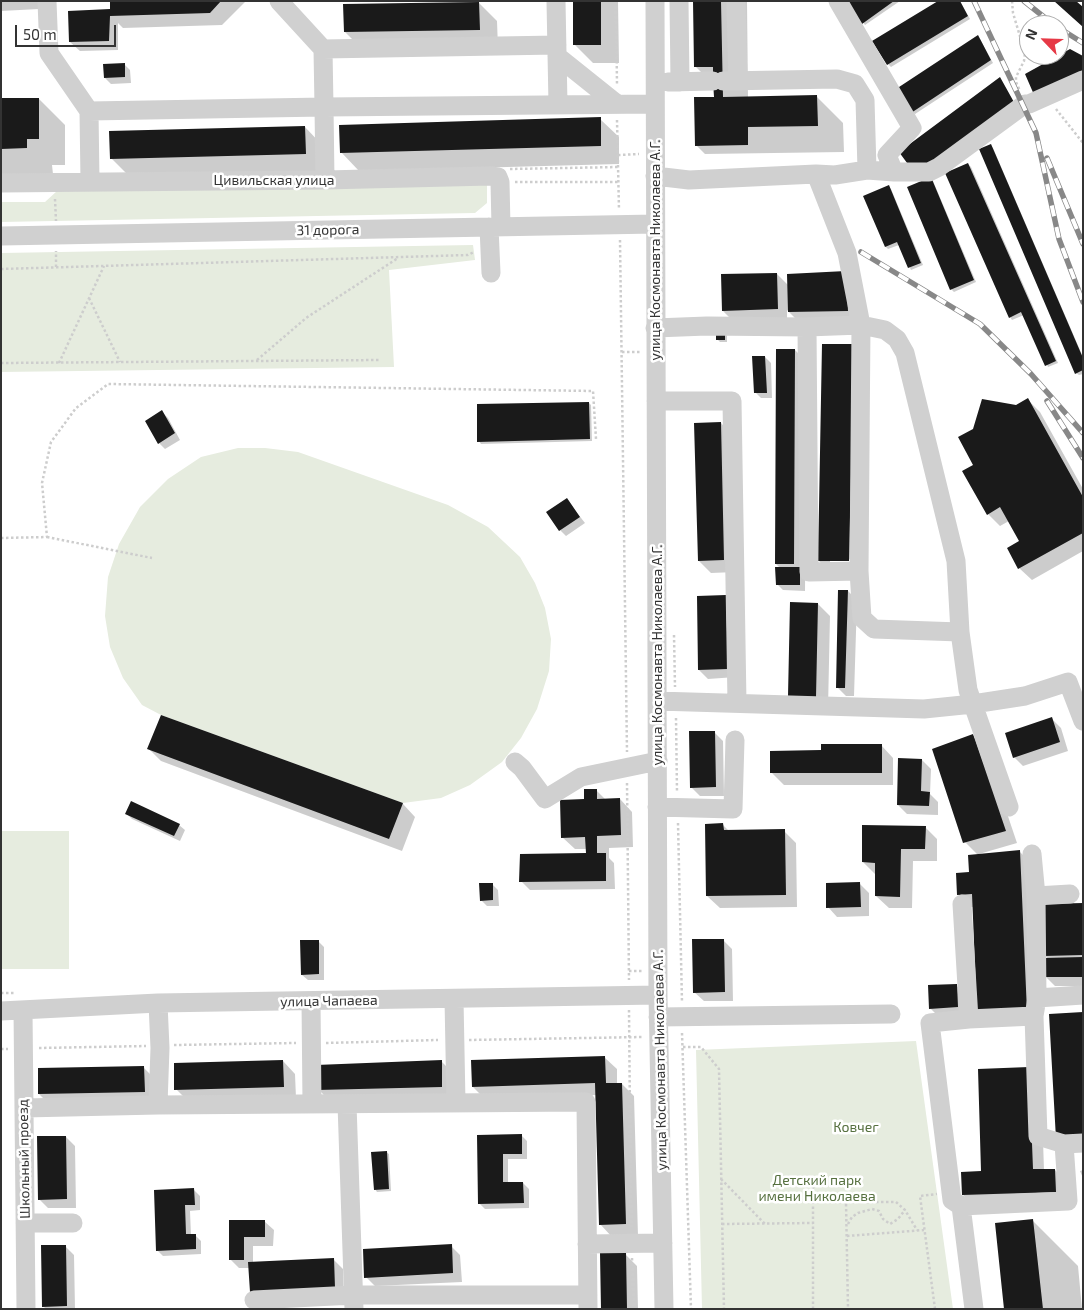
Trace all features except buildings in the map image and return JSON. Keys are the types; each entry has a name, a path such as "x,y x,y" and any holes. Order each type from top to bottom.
{"street":[{"path":"279,1 323,49 325,180"},
{"path":"556,1 558,105"},
{"name":"улица Космонавта Николаева А.Г.","path":"654,1 658,1017 664,1309"},
{"path":"679,1 680,82"},
{"path":"725,81 736,1"},
{"path":"838,1 912,128 887,155 894,172"},
{"path":"48,2 49,53 89,111 90,181"},
{"path":"323,49 557,51 617,104"},
{"path":"655,84 837,79 855,84 865,100 867,170"},
{"path":"655,176 689,180 816,174 834,175 867,170 930,172 940,168 1025,104 1046,97 1083,80"},
{"path":"89,111 655,104"},
{"path":"816,174 847,253 861,325 859,571 862,618 874,630 960,632"},
{"name":"Цивильская улица","path":"1,183 325,180 491,176 498,177 500,182 493,232"},
{"name":"31 дорога","path":"1,236 493,232 619,224 655,224"},
{"path":"491,273 493,232"},
{"path":"655,328 861,325 885,330 897,339 905,353 956,561 960,632 968,690 1009,807"},
{"path":"807,327 809,572 859,571"},
{"path":"656,401 732,401 737,703"},
{"path":"657,701 924,709 1025,696 1076,678 1083,721"},
{"path":"658,808 733,808 735,740"},
{"path":"515,762 522,768 545,799 581,777 658,761"},
{"path":"1032,854 1036,896 1038,1136 1064,1144 1083,1143"},
{"path":"1036,896 1070,894"},
{"path":"962,904 969,1019"},
{"name":"улица Чапаева","path":"1,1011 158,1003 658,995"},
{"path":"974,1309 930,1023 969,1019 1036,1008 1083,995"},
{"path":"454,999 456,1103"},
{"path":"311,1001 312,1104"},
{"path":"158,1003 160,1048 158,1105"},
{"name":"Школьный проезд","path":"23,1010 26,1309"},
{"path":"658,1017 891,1014"},
{"path":"24,1108 158,1105 586,1102 588,1302 254,1300"},
{"path":"347,1104 354,1302"},
{"path":"956,1199 1068,1202 1064,1144"},
{"path":"25,1223 73,1223"},
{"path":"587,1244 663,1242"}],"path":[{"path":"616,1 626,581 631,1243 634,1309"},
{"path":"1012,1 1013,12 1025,53 1016,82 1025,104"},
{"path":"1046,97 1083,143"},
{"path":"55,182 56,267"},
{"path":"1,269 468,255 493,232"},
{"path":"256,361 306,318 399,257"},
{"path":"59,363 104,266"},
{"path":"89,298 120,362"},
{"path":"1,363 380,360"},
{"path":"47,537 42,483 51,442 76,408 108,384 593,391 596,439"},
{"path":"1,538 47,537 152,558"},
{"path":"683,1047 701,1047 719,1069 724,1309"},
{"path":"722,1179 765,1224"},
{"path":"813,1184 813,1309"},
{"path":"935,1309 920,1196 956,1199"},
{"path":"813,1202 896,1202 905,1210 917,1230"},
{"path":"846,1202 848,1309"},
{"path":"847,1225 852,1217 858,1213 872,1209 880,1212 883,1219 890,1224 898,1219 905,1210"},
{"path":"722,1224 813,1223"},
{"path":"847,1236 924,1230"}],"green space":[{"path":"487,184 487,203 475,213 1,222 1,202 45,202 57,191"},
{"path":"473,245 475,260 389,270 394,367 1,372 1,253"},
{"path":"238,448 265,448 298,452 448,505 488,527 520,557 535,583 545,608 551,639 549,671 537,709 521,738 502,762 470,785 441,798 403,803 161,715 142,705 123,678 110,647 105,616 108,577 119,544 140,507 168,479 201,457"},
{"path":"1,831 69,831 69,969 1,969"},
{"name":"Детский парк имени Николаева","path":"916,1041 953,1309 702,1309 696,1050"}],"railway":[{"path":"974,1 1036,133 1059,239 1083,302"},
{"path":"1024,1 1042,15"},
{"path":"1069,34 1083,43"},
{"path":"1047,158 1083,244"},
{"path":"861,252 980,324 1031,374 1083,433"},
{"path":"1047,401 1083,458"}],"park label":[{"name":"Ковчег","path":"856,1127"}]}
